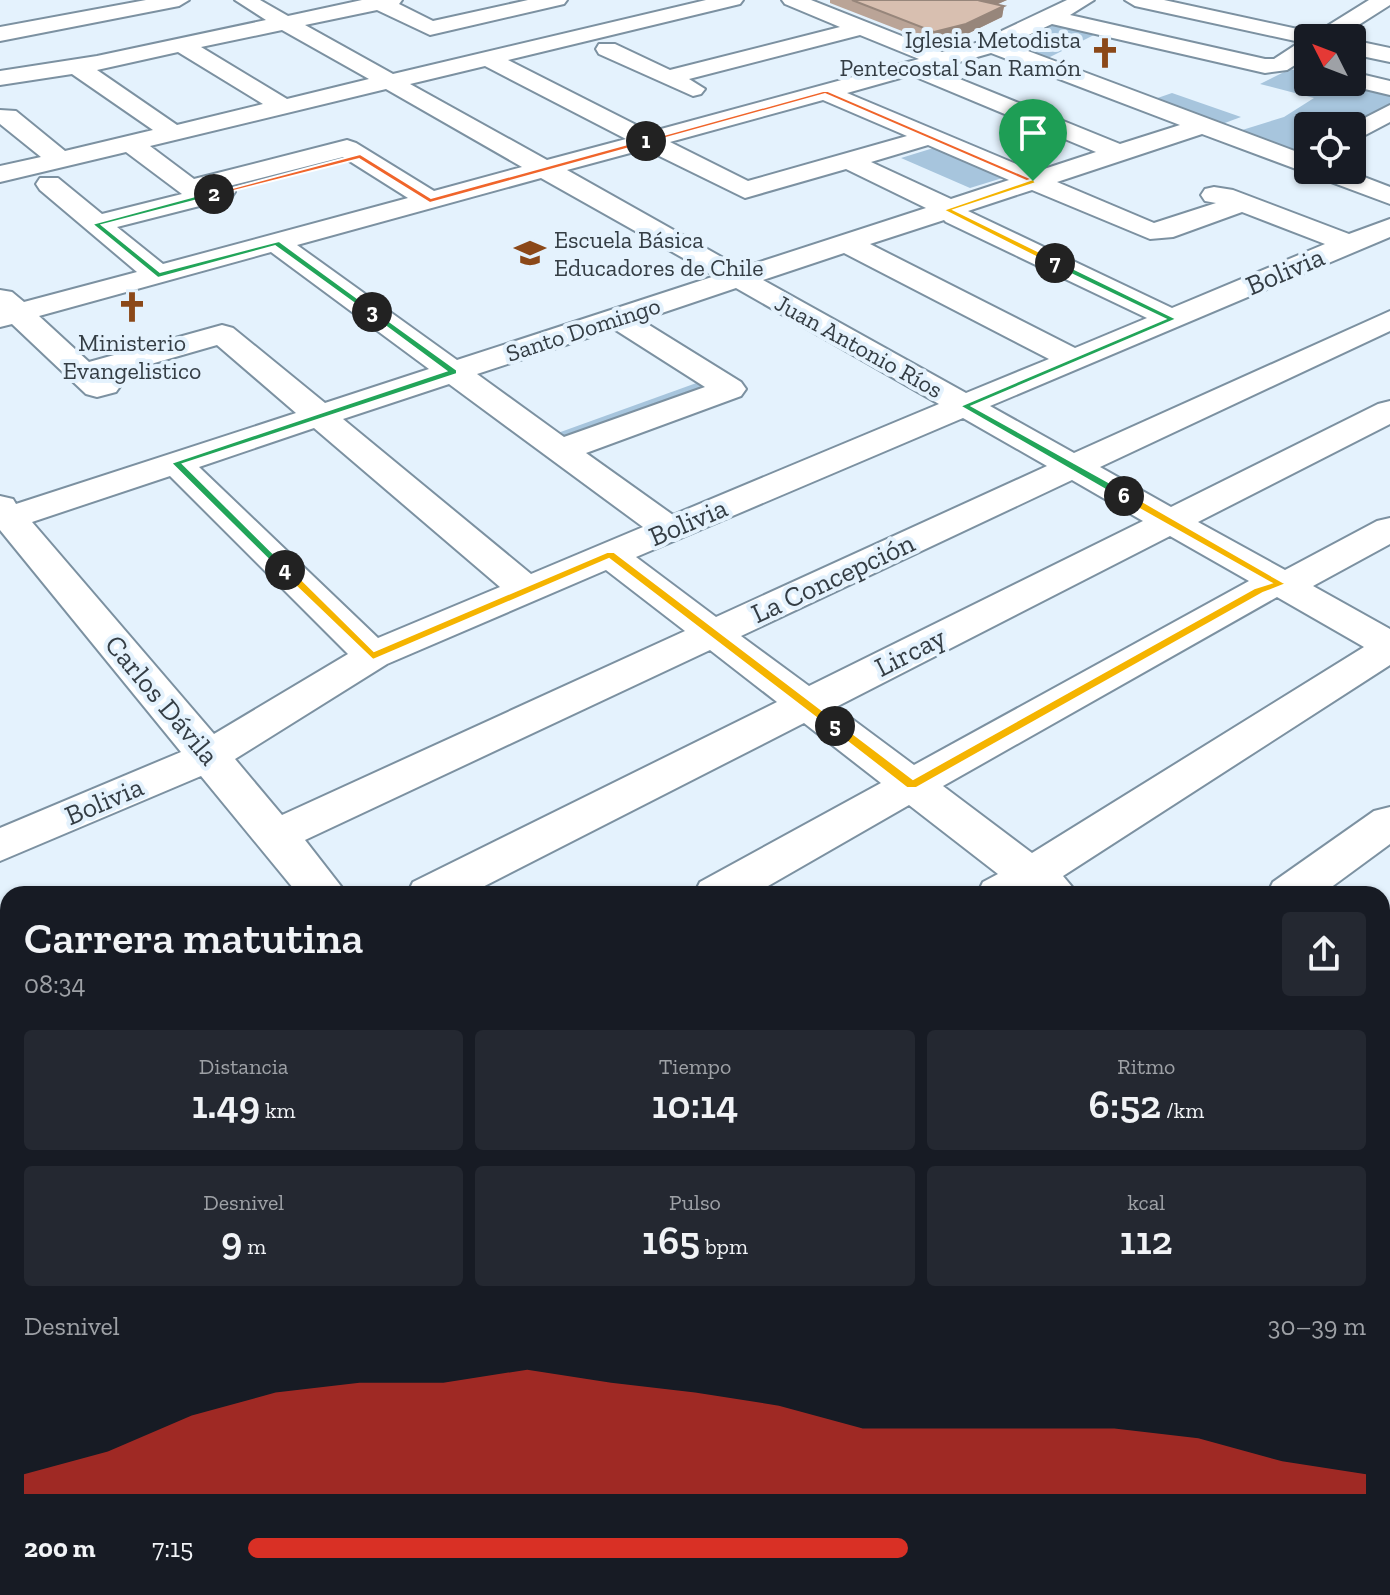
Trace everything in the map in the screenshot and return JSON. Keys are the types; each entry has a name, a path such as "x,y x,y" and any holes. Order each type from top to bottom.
{"main road":[{"path":"80,0 101,15"},
{"path":"0,34 179,0"},
{"name":"Juan Antonio Ríos","path":"245,0 1390,647"},
{"path":"0,78 78,67 386,1 430,28 552,0 668,77 746,114"},
{"path":"0,174 55,172 130,143 487,58 609,39 648,20 733,0"},
{"path":"792,0 941,60"},
{"path":"6,309 158,275 941,60 991,45 1084,0"},
{"path":"1135,0 1294,35"},
{"path":"1345,24 1384,0"},
{"path":"1050,17 1294,67"},
{"path":"648,20 685,37"},
{"path":"668,77 723,54 853,25"},
{"path":"181,45 284,107"},
{"path":"991,45 1294,156"},
{"path":"1366,50 1390,55"},
{"path":"1276,65 1294,55"},
{"path":"487,58 739,187 849,161 921,133"},
{"path":"78,67 173,133"},
{"path":"913,68 1120,153"},
{"path":"1366,82 1390,88"},
{"path":"825,92 1144,228 1231,199 1350,244"},
{"path":"1366,127 1390,112"},
{"path":"5,120 55,172 96,224 158,275"},
{"name":"Santo Domingo","path":"4,512 176,463 1204,125"},
{"path":"739,187 921,133"},
{"path":"130,143 189,188 353,152 430,200"},
{"path":"96,224 353,152"},
{"path":"849,161 1172,319"},
{"path":"1359,184 1390,196"},
{"name":"Bolivia","path":"0,846 209,756 373,656 1390,227"},
{"path":"276,243 670,530"},
{"path":"846,243 1075,360"},
{"path":"6,309 90,381 229,340 527,590"},
{"path":"551,443 719,382 617,318"},
{"name":"La Concepción","path":"275,836 1390,320"},
{"name":"Lircay","path":"446,886 1390,411"},
{"path":"176,463 373,656"},
{"name":"Carlos Dávila","path":"4,512 317,886"},
{"path":"731,886 1259,590 1302,577 1390,529"},
{"path":"610,555 912,785 1026,886"},
{"path":"1031,886 1390,647"},
{"path":"1301,886 1390,822"}],"shaded area":[{"path":"1056,24 1096,34 1040,62 1004,49"},
{"path":"1290,69 1294,70 1294,93 1260,84"},
{"path":"1366,87 1390,93 1390,114 1366,122 1366,112 1294,112 1294,152 1239,131 1284,117 1314,98 1306,96 1366,96"},
{"path":"1172,93 1241,117 1214,127 1146,102"},
{"path":"940,146 1009,176 970,188 901,158"},
{"path":"702,381 716,389 570,444 555,434"}],"building":[{"path":"852,0 983,0 1004,6 966,24 934,32"}],"place":[{"name":"Iglesia Metodista Pentecostal San Ramón","path":"1105,53"},
{"name":"Escuela Básica Educadores de Chile","path":"530,253"},
{"name":"Ministerio Evangelistico","path":"132,307"}],"route":[{"path":"825,92 1033,181 947,210 1172,319 965,406 1280,584 1259,590 912,785 610,555 373,656 176,463 453,372 276,243 158,275 96,224 360,156 430,200 825,92"}]}
